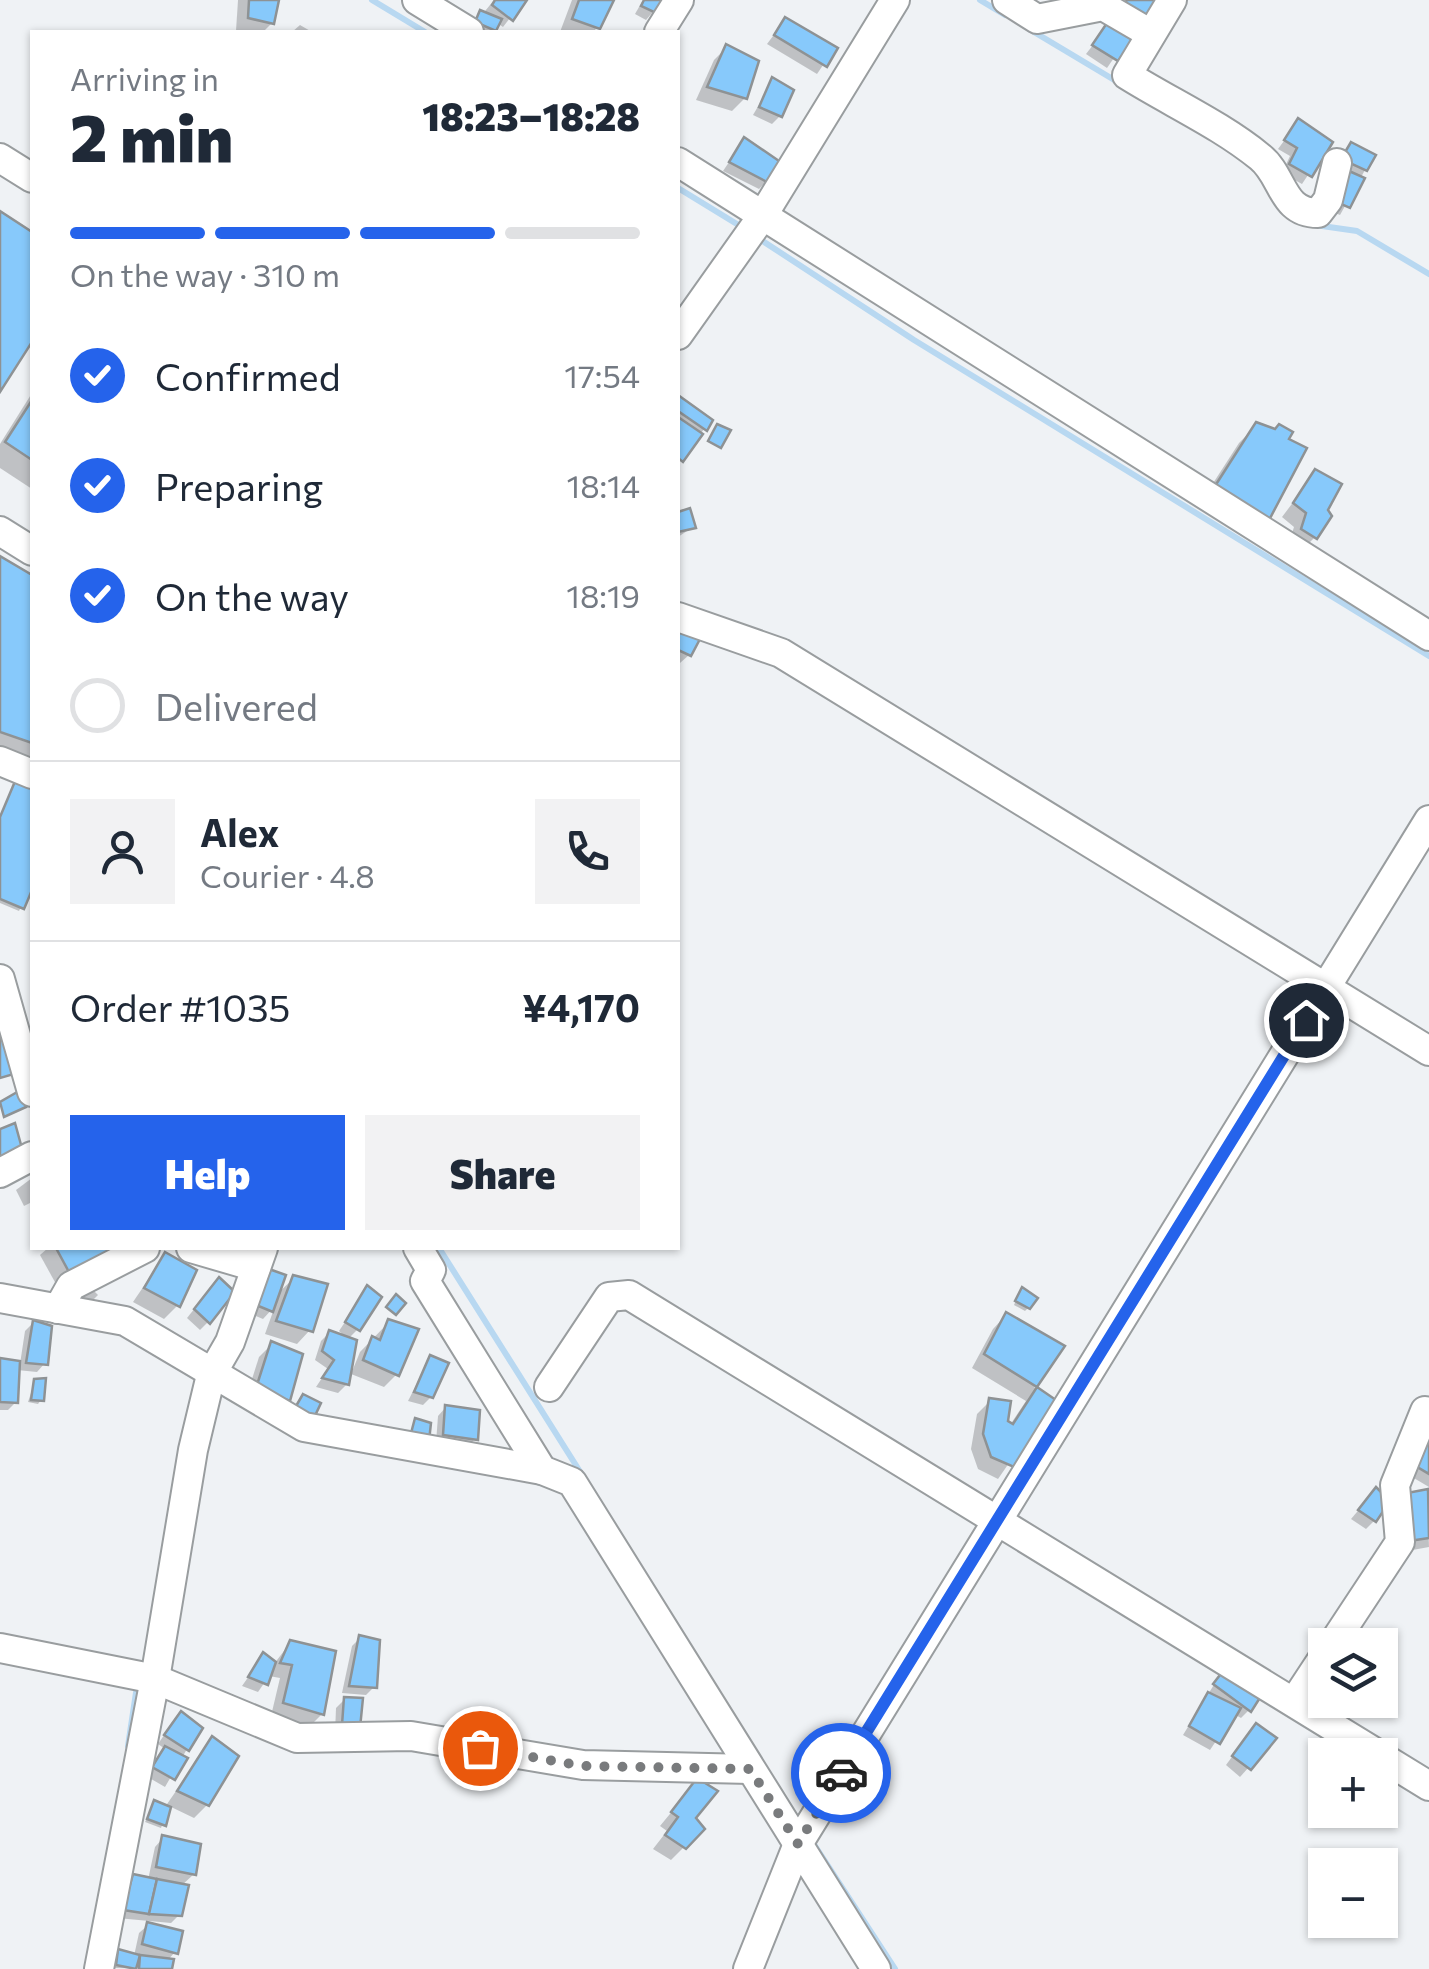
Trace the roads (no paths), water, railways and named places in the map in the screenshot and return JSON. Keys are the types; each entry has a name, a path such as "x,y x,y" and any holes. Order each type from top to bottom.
{"street":[{"path":"417,0 466,30"},
{"path":"660,30 680,0"},
{"path":"680,331 763,215 895,0"},
{"path":"1007,0 1037,18 1103,6 1151,34"},
{"path":"1172,0 1126,75 1263,159 1290,203 1304,213 1318,213 1328,200 1337,162"},
{"path":"0,158 30,177"},
{"path":"680,163 1429,636"},
{"path":"0,531 30,551"},
{"path":"680,618 781,652 1429,1051"},
{"path":"0,761 30,773"},
{"path":"748,1969 798,1844 1429,820"},
{"path":"0,979 30,1085"},
{"path":"0,1173 30,1157"},
{"path":"58,1309 71,1286 141,1250"},
{"path":"99,1969 155,1678 193,1450 211,1375 230,1342 259,1257 206,1250"},
{"path":"419,1250 431,1270 424,1280 542,1470"},
{"path":"549,1387 608,1297 629,1295 1352,1738"},
{"path":"0,1298 124,1321 304,1427 542,1470 572,1482 876,1969"},
{"path":"1343,1628 1400,1542 1395,1485 1426,1411 1429,1413"},
{"path":"0,1648 155,1678 298,1738 411,1736 583,1766 750,1769"},
{"path":"1294,1702 1308,1681"},
{"path":"1398,1767 1429,1786"}],"waterway":[{"path":"372,0 422,30"},
{"path":"980,0 1005,15"},
{"path":"1029,29 1121,84"},
{"path":"680,189 745,229"},
{"path":"1308,224 1357,231 1429,274"},
{"path":"755,236 914,340 1429,656"},
{"path":"440,1250 584,1478"},
{"path":"128,1746 137,1686"},
{"path":"811,1840 895,1969"}]}
